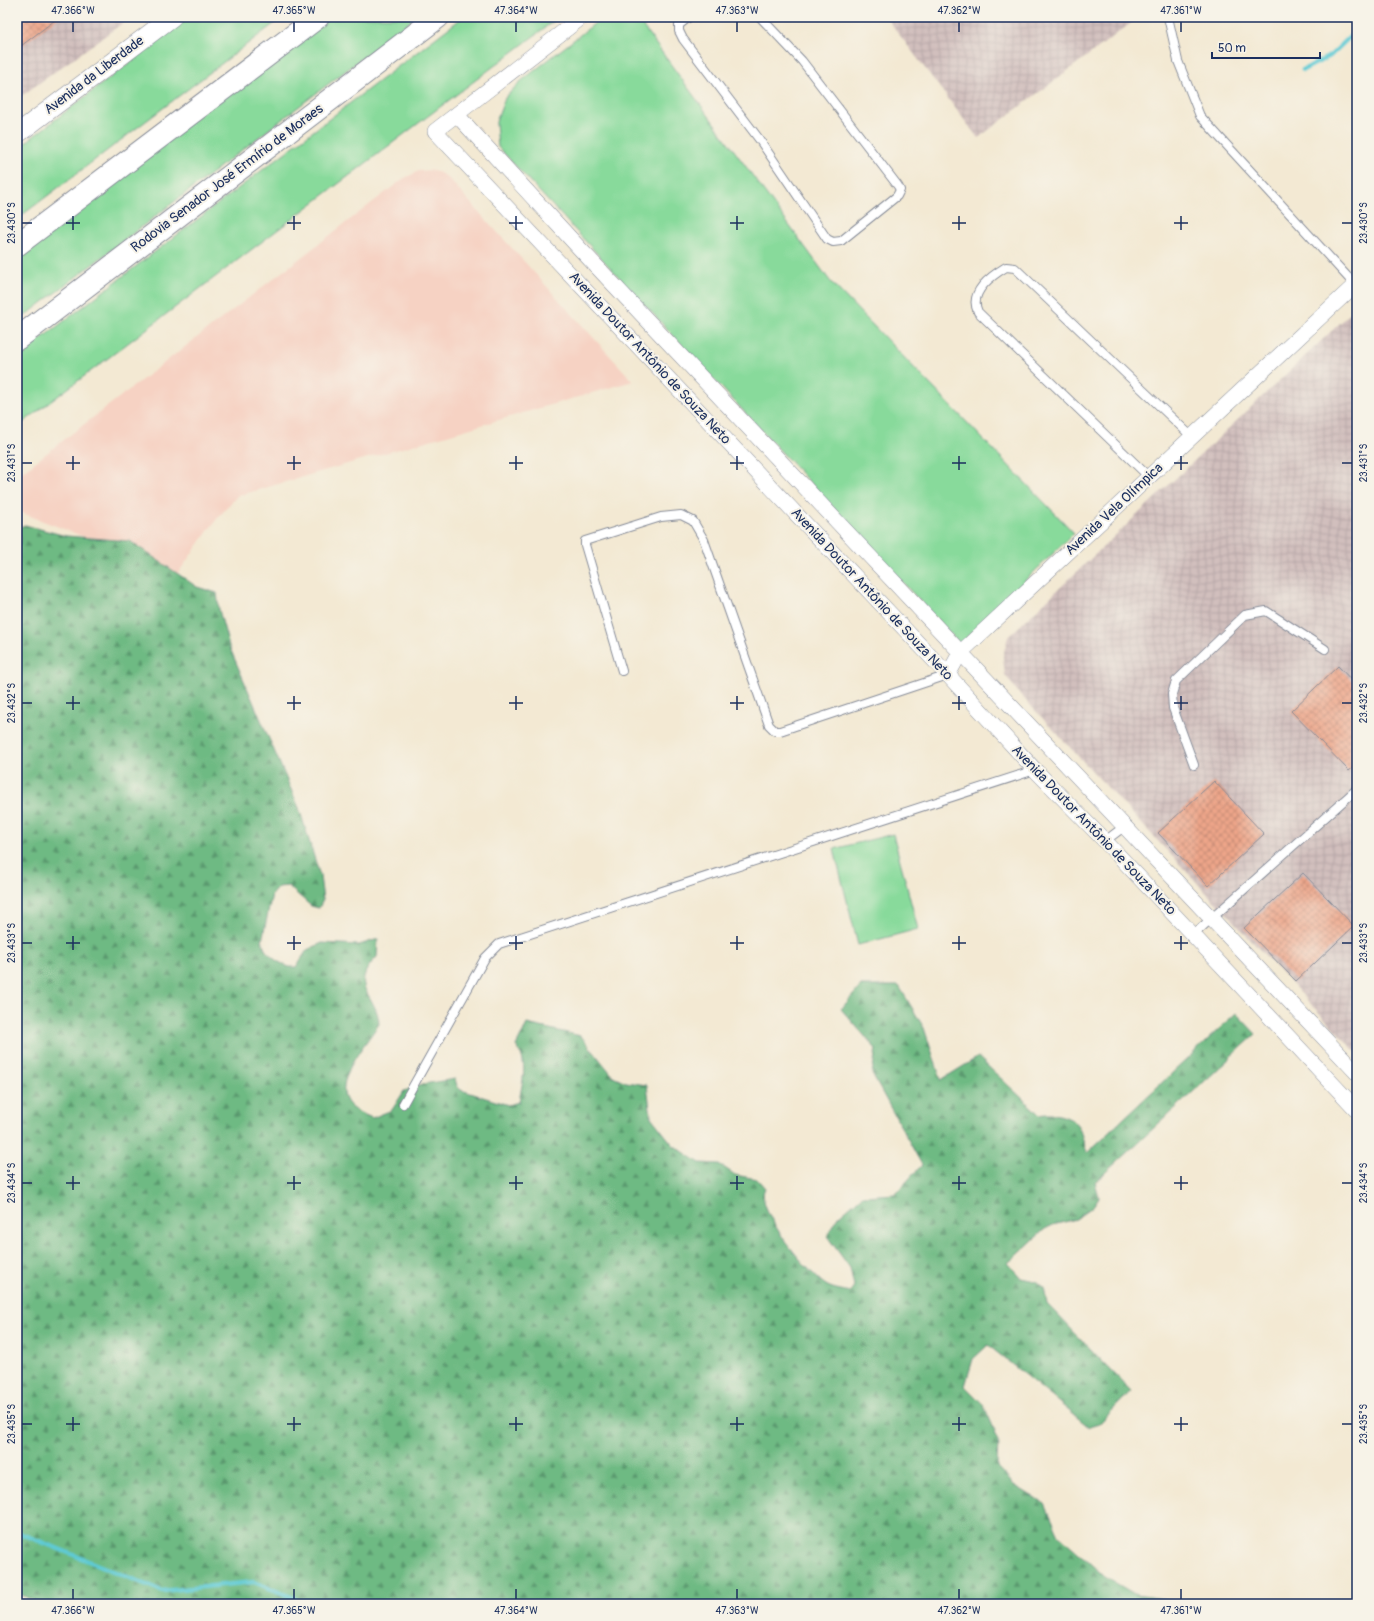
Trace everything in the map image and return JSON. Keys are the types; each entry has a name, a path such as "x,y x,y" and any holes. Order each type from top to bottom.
{"highway":[{"path":"17,245 318,17"},
{"name":"Rodovia Senador José Ermírio de Moraes","path":"17,339 438,17"}],"street":[{"name":"Avenida da Liberdade","path":"17,134 172,17"},
{"path":"457,115 582,17"},
{"name":"Avenida Doutor Antônio de Souza Neto","path":"1357,1073 582,251 457,115 435,131 948,675 1035,770 1105,842 1357,1110"},
{"path":"565,268 582,251"},
{"name":"Avenida Vela Olímpica","path":"948,675 960,653 1191,436 1356,284"}],"lane":[{"path":"689,17 678,25 683,39 759,139 827,239 833,242 840,241 898,196 900,190 802,61 760,17"},
{"path":"1168,17 1178,61 1200,116 1356,284"},
{"path":"1148,477 978,312 974,301 976,294 982,286 1006,267 1015,268 1191,436"},
{"path":"622,671 585,545 586,541 662,517 680,515 693,521 704,540 769,725 775,730 780,730 948,675"},
{"path":"1194,765 1173,708 1172,694 1176,681 1245,615 1266,611 1325,649"},
{"path":"403,1104 485,958 499,944 522,935 1035,770"},
{"path":"1193,935 1357,789"},
{"path":"1105,842 1125,826"}],"shaded area":[{"path":"17,17 131,17 17,99"},
{"path":"886,17 1139,17 978,138"},
{"path":"434,170 447,177 633,381 237,496 216,520 178,573 17,511 17,476 403,179 419,171"},
{"path":"1357,307 1357,1053 1018,692 1005,675 1003,656 1008,637"}],"green space":[{"path":"189,17 283,17 17,219 17,149"},
{"path":"327,17 416,17 17,322 17,253"},
{"path":"463,17 559,17 17,427 17,357"},
{"path":"603,17 636,17 830,281 1074,533 960,644 498,147 496,122 505,98 520,82"},
{"path":"25,525 66,536 130,541 197,587 217,593 219,610 229,646 299,808 320,876 323,900 319,908 311,906 288,886 278,887 272,894 262,941 266,951 277,961 289,967 296,967 307,950 322,943 359,945 378,939 377,957 368,968 364,976 364,984 366,991 374,1005 379,1024 351,1066 346,1077 344,1089 346,1099 353,1108 372,1118 392,1110 404,1091 423,1084 455,1079 457,1086 461,1090 508,1105 519,1102 524,1072 520,1052 516,1046 527,1024 581,1036 613,1076 626,1082 647,1085 651,1117 673,1145 700,1163 719,1164 735,1175 757,1179 765,1188 763,1197 767,1210 775,1225 796,1255 826,1285 850,1292 854,1286 850,1268 827,1236 839,1216 862,1196 895,1194 922,1165 872,1074 876,1049 841,1009 861,986 899,986 924,1028 941,1080 978,1057 1040,1115 1060,1115 1075,1122 1078,1126 1087,1153 1236,1013 1256,1034 1095,1182 1099,1197 1093,1206 1076,1219 1053,1225 1045,1229 1008,1263 1021,1278 1036,1281 1044,1288 1047,1304 1131,1391 1099,1424 1089,1427 988,1345 973,1359 965,1386 983,1404 995,1431 994,1434 998,1441 997,1467 1014,1485 1045,1504 1059,1535 1104,1576 1136,1595 1170,1600 1176,1604 42,1604 17,1593 17,543 20,543 21,538 17,532 17,528"},
{"path":"893,834 918,929 858,945 834,849"}],"building":[{"path":"17,17 59,17 17,49"},
{"path":"1338,666 1357,686 1357,764 1349,771 1291,711"},
{"path":"1214,781 1264,834 1208,886 1158,833"},
{"path":"1303,873 1354,926 1296,981 1244,928"}],"waterway":[{"path":"1303,70 1330,56 1357,30"},
{"path":"17,1532 162,1591 254,1582 294,1598 304,1604"}]}
